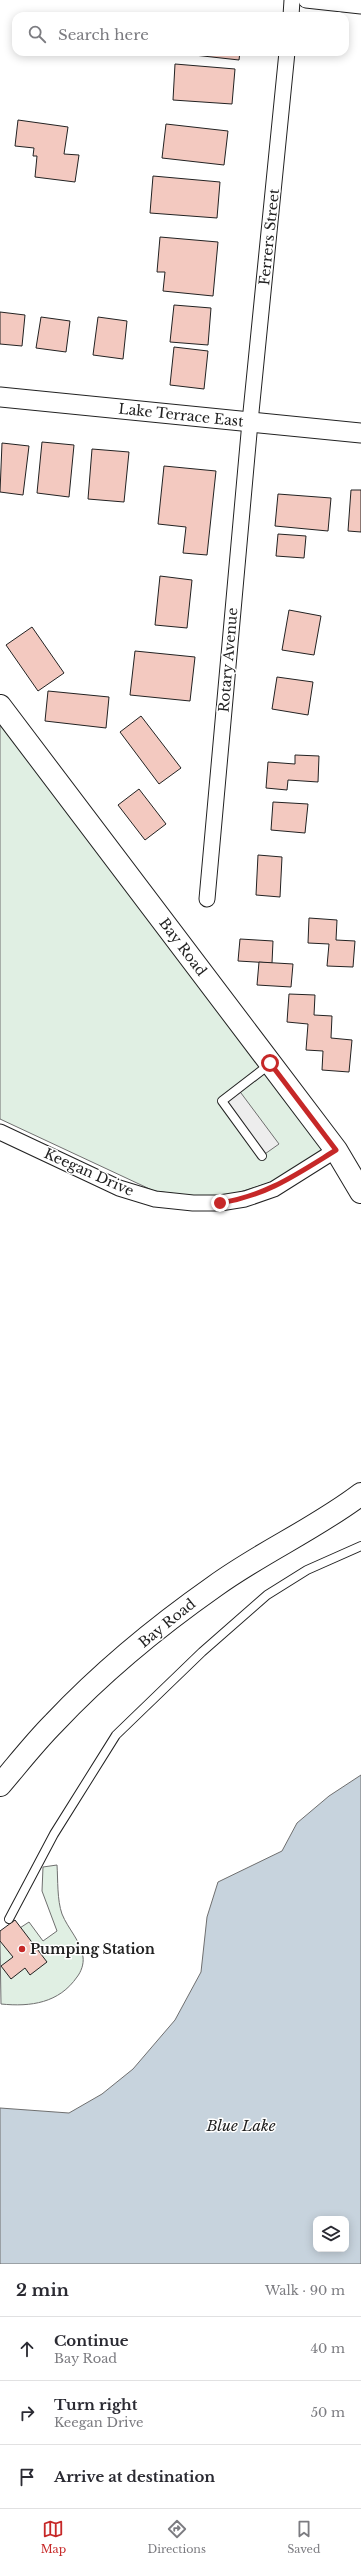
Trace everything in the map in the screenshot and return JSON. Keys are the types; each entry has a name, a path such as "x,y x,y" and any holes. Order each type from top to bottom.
{"main road":[{"name":"Bay Road","path":"0,706 336,1150 361,1192"},
{"name":"Bay Road","path":"0,1784 54,1723 154,1632 215,1585 258,1558 310,1529 361,1494"}],"street":[{"path":"291,12 292,0"},
{"path":"306,0 361,6"},
{"name":"Ferrers Street","path":"250,422 287,56"},
{"name":"Lake Terrace East","path":"0,397 361,433"},
{"name":"Rotary Avenue","path":"207,899 250,422"},
{"name":"Keegan Drive","path":"0,1132 118,1188 154,1199 193,1203 220,1203 245,1200 274,1188 336,1150"}],"lane":[{"path":"262,1156 222,1101 270,1063"},
{"path":"9,1919 54,1834 116,1735 202,1652 267,1595 307,1570 361,1546"}],"green space":[{"path":"0,724 323,1150 272,1182 227,1196 193,1196 154,1191 0,1119"},
{"path":"57,1865 60,1908 82,1951 83,1965 81,1970 70,1986 53,1998 33,2004 1,2004 0,1941 29,1922 43,1941 57,1931 42,1891 43,1867"}],"shaded area":[{"path":"238,1089 279,1144 262,1156 222,1101"}],"water":[{"name":"Blue Lake","path":"361,1775 361,2264 0,2264 0,2108 69,2113 102,2094 133,2069 175,2020 201,1972 207,1917 218,1882 282,1851 297,1823 329,1796"}],"building":[{"path":"203,56 240,56 239,60"},
{"path":"175,64 235,69 232,104 173,100"},
{"path":"18,120 68,127 64,154 79,155 75,182 35,177 37,156 33,156 34,148 15,146"},
{"path":"166,124 228,131 224,165 162,158"},
{"path":"153,176 220,182 217,218 150,213"},
{"path":"160,237 218,242 213,296 163,291 165,272 157,272"},
{"path":"174,305 211,308 208,345 170,342"},
{"path":"0,312 25,315 22,346 0,344"},
{"path":"41,317 70,321 66,352 36,348"},
{"path":"98,317 127,321 123,359 93,355"},
{"path":"174,347 208,351 204,389 170,385"},
{"path":"42,442 74,445 69,497 37,493"},
{"path":"2,443 29,446 23,495 0,492"},
{"path":"92,449 129,452 124,502 88,499"},
{"path":"164,466 216,471 207,555 183,553 186,527 158,524"},
{"path":"351,490 361,490 361,532 348,531"},
{"path":"278,494 331,498 328,531 275,526"},
{"path":"278,534 306,536 304,558 276,556"},
{"path":"160,576 192,580 187,628 155,625"},
{"path":"289,610 321,616 314,655 282,650"},
{"path":"32,627 64,673 38,691 6,645"},
{"path":"135,651 195,657 190,701 130,695"},
{"path":"277,677 313,682 308,715 272,709"},
{"path":"48,691 109,697 106,728 45,721"},
{"path":"141,716 181,768 159,784 120,732"},
{"path":"295,755 319,756 318,782 288,780 287,790 266,788 268,762 295,764"},
{"path":"139,789 166,824 145,840 118,805"},
{"path":"273,802 308,804 305,833 271,830"},
{"path":"258,855 282,857 280,897 256,895"},
{"path":"309,918 337,920 336,940 355,941 353,967 327,966 329,944 308,943"},
{"path":"240,939 273,941 272,963 238,961"},
{"path":"259,962 293,964 291,987 257,985"},
{"path":"289,994 315,995 314,1015 332,1016 331,1038 352,1040 349,1072 322,1070 323,1051 306,1050 308,1024 287,1022"},
{"name":"Pumping Station","path":"15,1920 47,1962 30,1975 25,1968 11,1979 1,1966 13,1957 0,1941 0,1931"}],"place":[{"name":"Pumping Station","path":"22,1949"}],"route":[{"path":"220,1203 245,1200 274,1188 336,1150 270,1063"}]}
